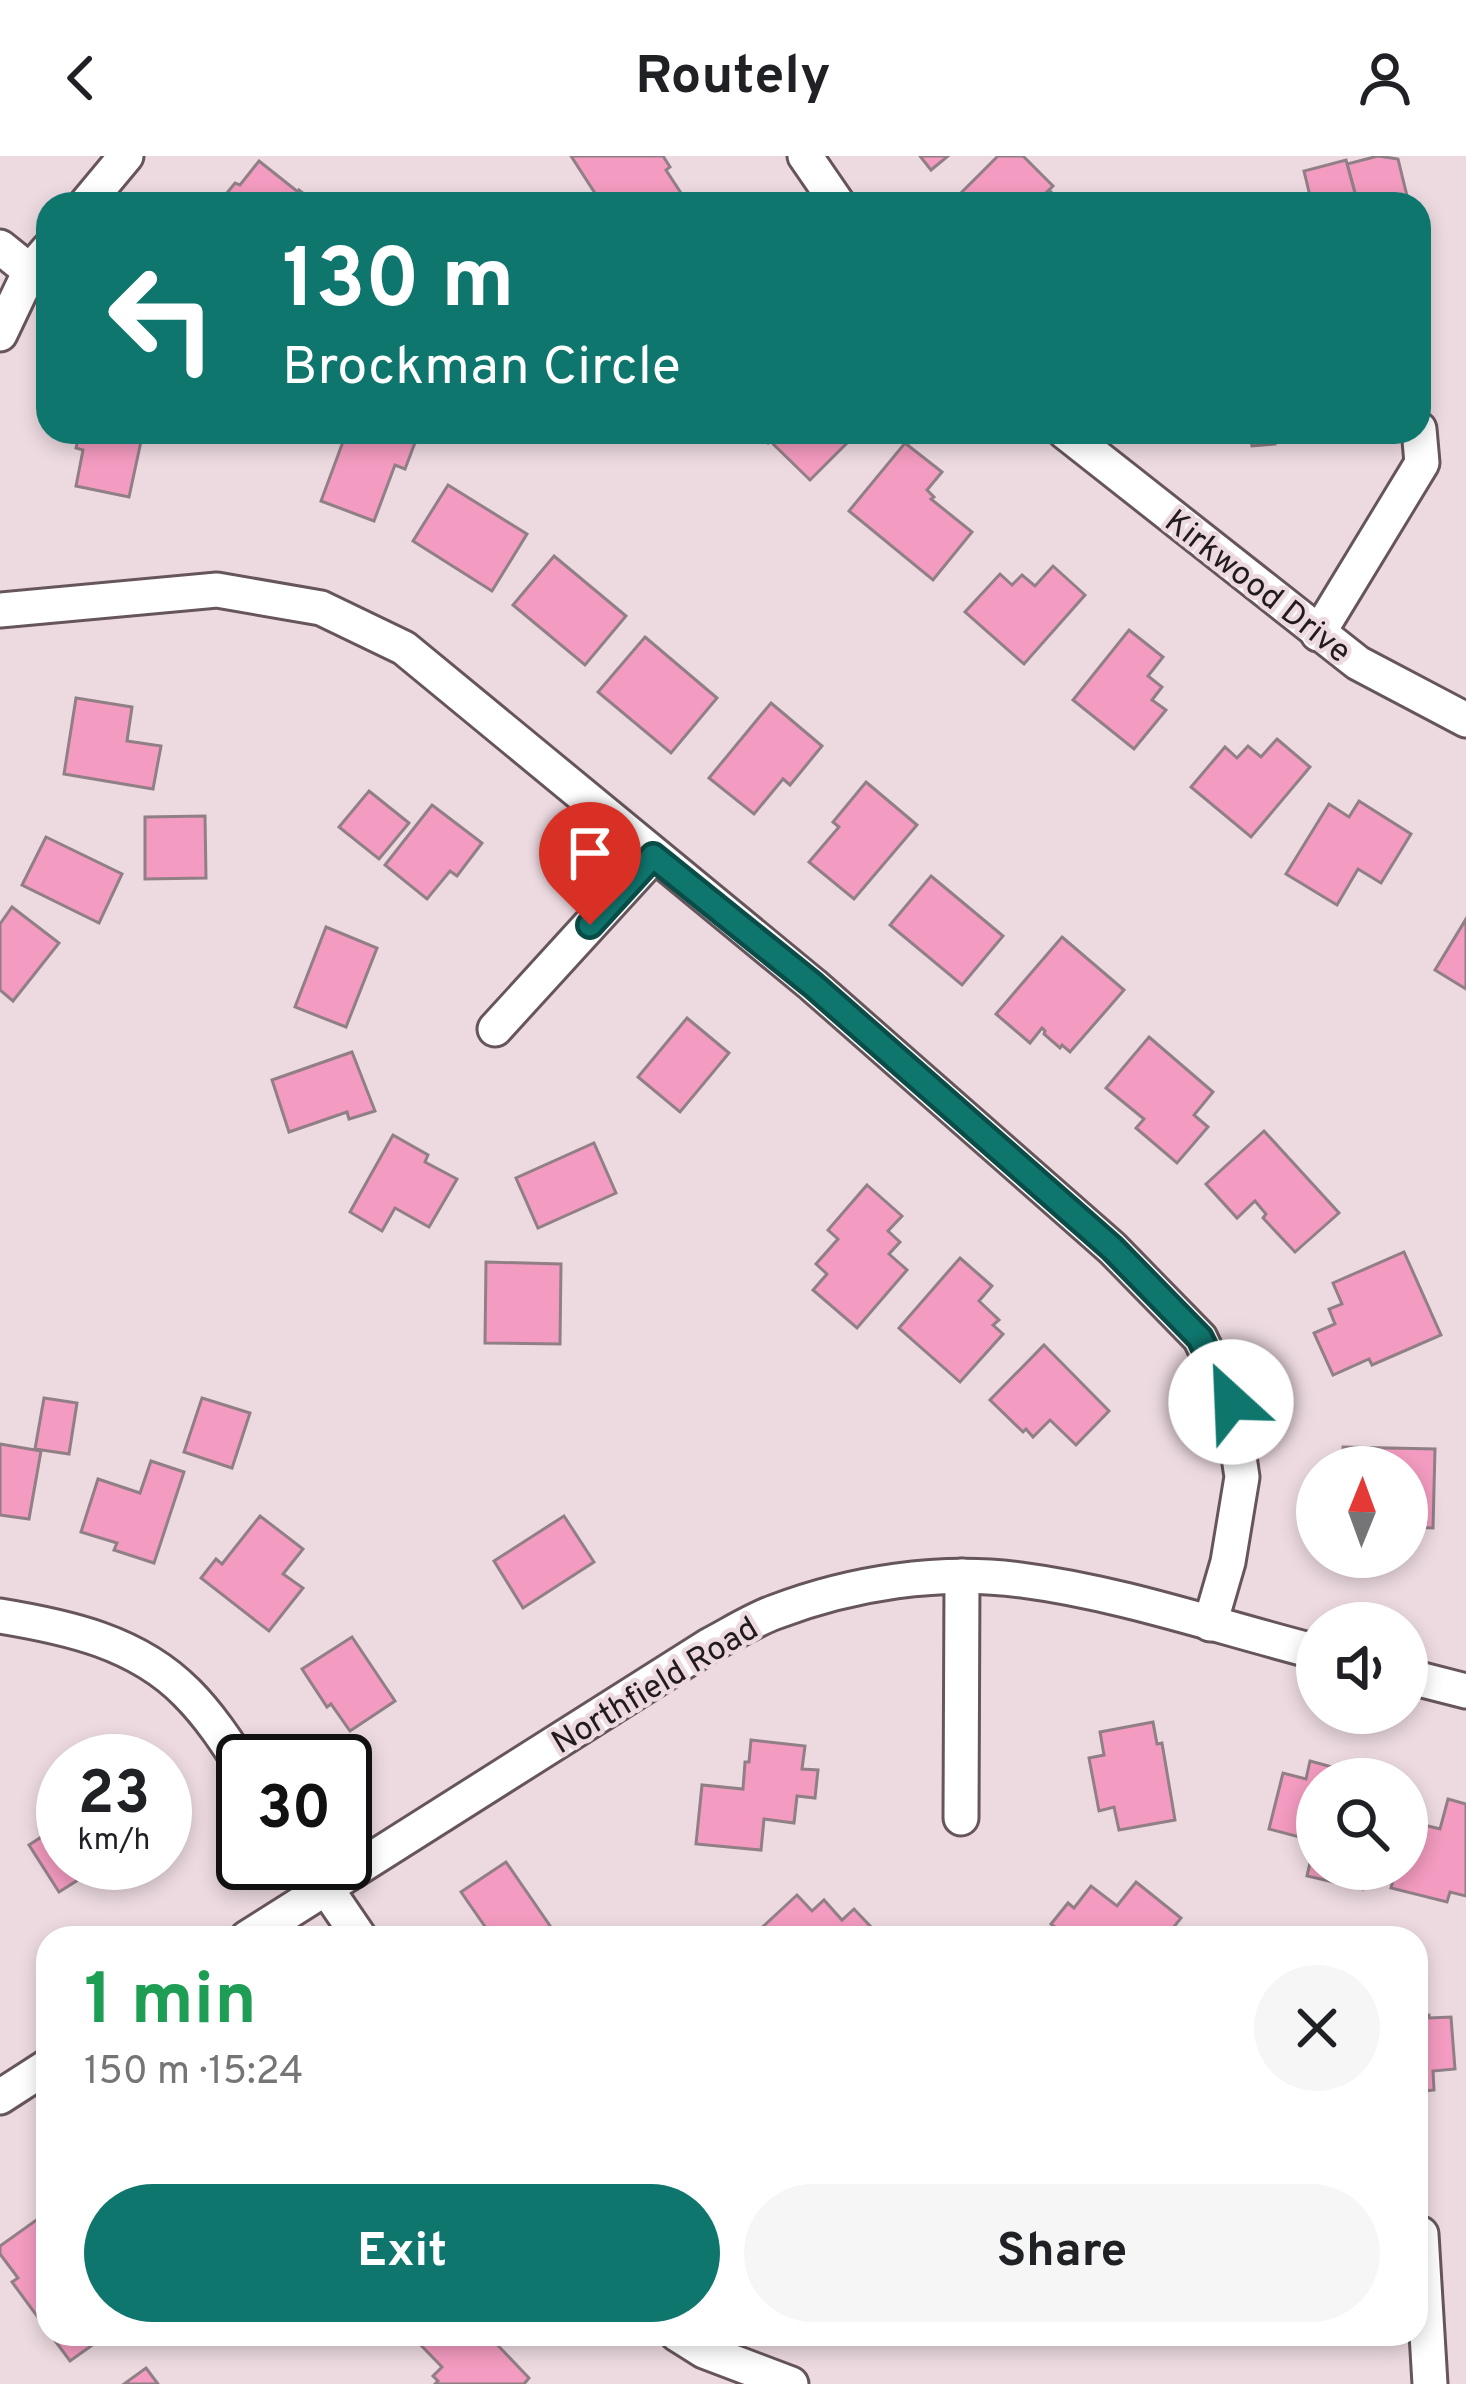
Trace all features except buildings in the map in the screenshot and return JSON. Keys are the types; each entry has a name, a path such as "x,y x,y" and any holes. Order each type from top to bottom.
{"street":[{"path":"96,192 126,156"},
{"path":"805,156 830,192"},
{"path":"0,247 36,259"},
{"path":"0,334 36,266"},
{"name":"Kirkwood Drive","path":"1080,444 1358,663 1466,720"},
{"path":"1318,634 1422,463 1420,444"},
{"path":"0,610 217,590 321,608 404,648 813,985 1088,1227 1200,1338 1231,1402 1242,1477 1228,1562 1210,1624"},
{"path":"495,1029 653,856"},
{"path":"961,1818 962,1576"},
{"name":"Northfield Road","path":"372,1843 772,1612 841,1592 962,1576 1018,1580 1086,1591 1296,1647"},
{"path":"0,1616 98,1637 145,1659 185,1690 220,1734"},
{"path":"1428,1681 1466,1691"},
{"name":"Northfield Road","path":"261,1926 301,1890"},
{"path":"328,1890 352,1926"},
{"path":"0,2097 36,2074"},
{"path":"696,2346 791,2384"},
{"path":"1427,2346 1430,2384"}],"route":[{"path":"590,925 653,856 813,985 1112,1248 1200,1338 1231,1402"}]}
